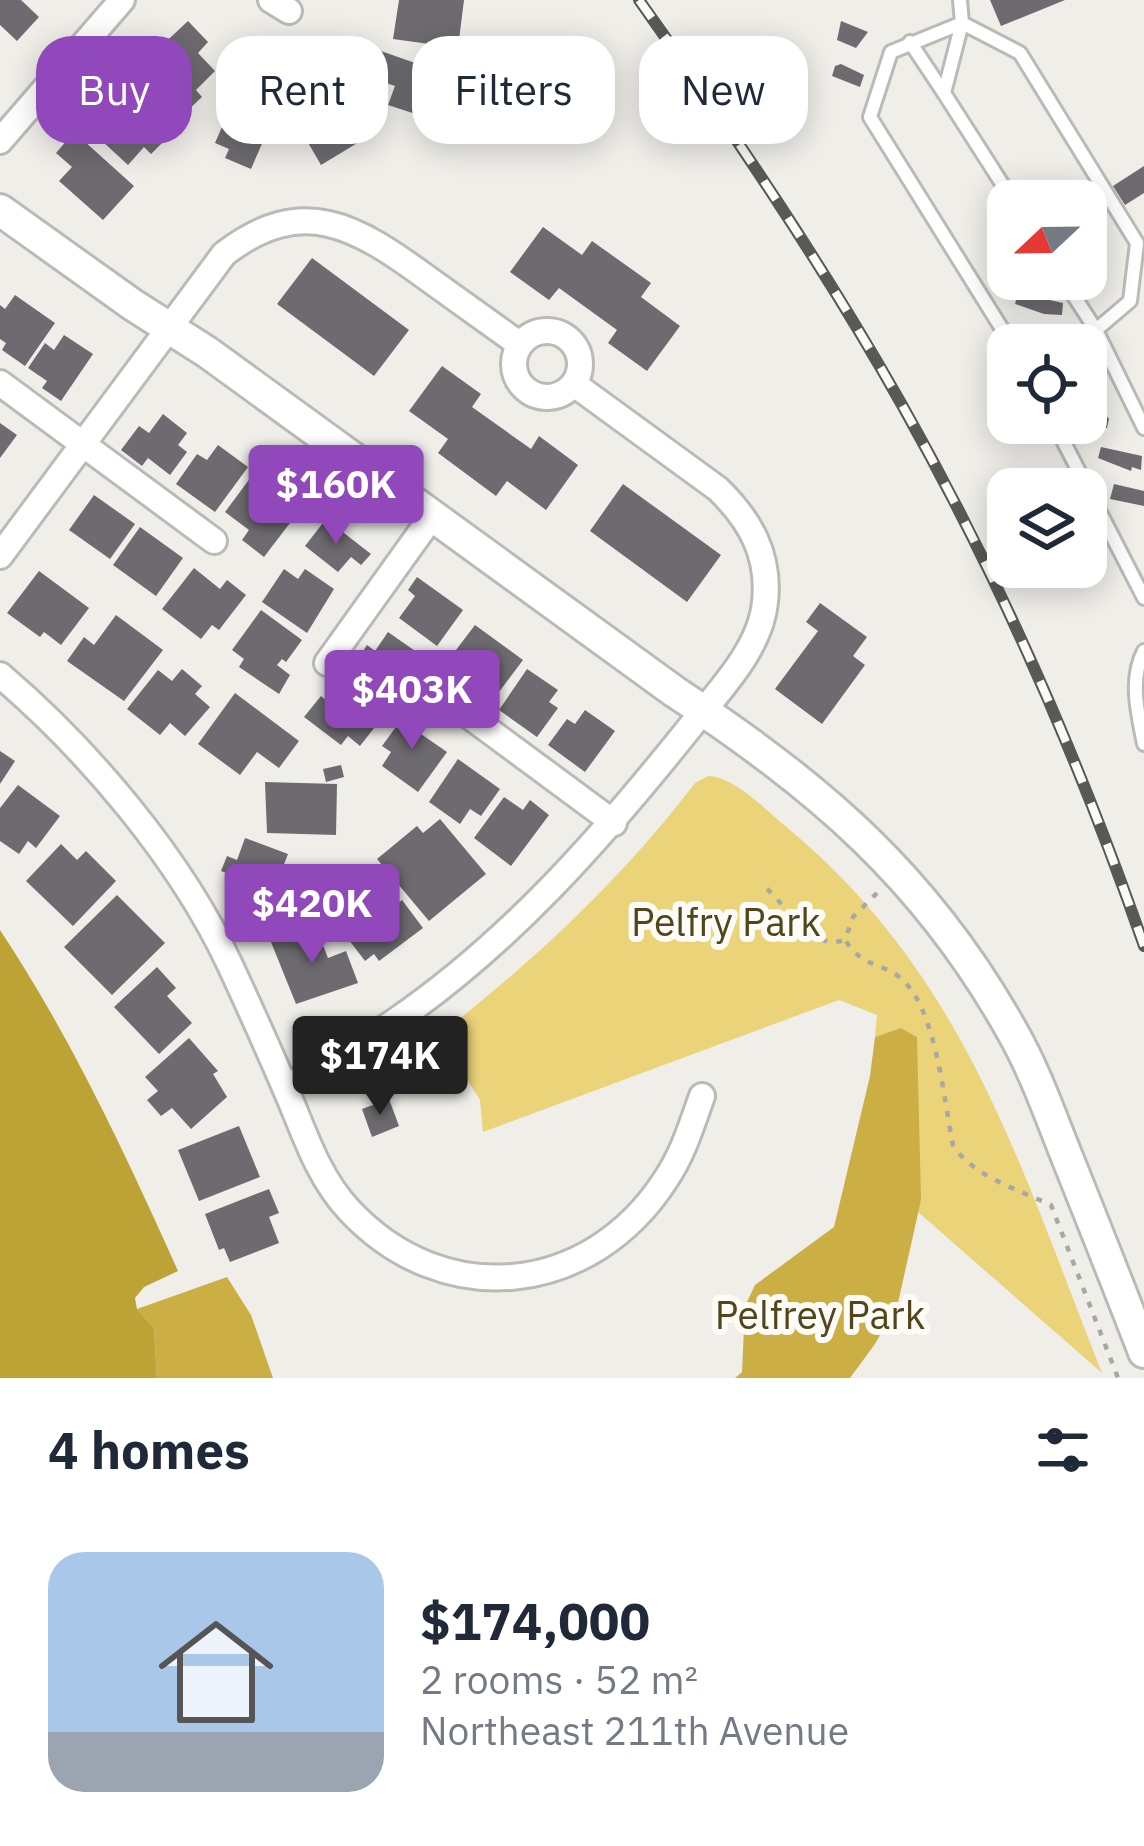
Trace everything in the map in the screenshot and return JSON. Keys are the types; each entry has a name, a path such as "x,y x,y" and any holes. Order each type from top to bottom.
{"street":[{"path":"0,141 122,0"},
{"path":"0,210 801,779 900,873 970,963 1022,1049 1144,1352"},
{"path":"0,556 224,254 239,242 283,223 331,222 369,236 519,344"},
{"path":"534,332 560,333 572,341 580,368 574,384 550,398 524,389 514,374 513,358 519,344 534,332"},
{"path":"0,383 214,541"},
{"path":"285,1088 394,1022 469,964 548,893 614,823 704,710 761,626 765,603 761,551 738,508 574,384"},
{"path":"326,662 433,515"},
{"path":"0,675 45,713 102,774 174,872 227,959 318,1167 345,1205 369,1230 425,1264 490,1280 532,1275 617,1235 667,1178 703,1096"},
{"path":"467,715 614,823"}],"lane":[{"path":"944,93 962,23 960,0"},
{"path":"999,324 870,116 891,52 962,23 1020,53 1137,243 1130,302 1103,324"},
{"path":"910,42 1000,180"},
{"path":"1107,352 1144,428"},
{"path":"1065,444 1144,598"},
{"path":"1144,651 1137,665 1136,704 1144,744"}],"path":[{"path":"845,940 862,906 900,873"},
{"path":"767,889 807,933 824,941 845,940"},
{"path":"845,940 868,965 897,976 926,1018 952,1145 959,1156 986,1175 1051,1205 1118,1378"}],"green space":[{"name":"Pelfry Park","path":"708,776 748,795 846,883 898,944 942,1009 1013,1147 1102,1373 918,1212 917,1037 901,1028 875,1037 877,1015 839,1000 483,1132 480,1100 439,1035 575,917 695,783"},
{"name":"Pelfrey Park","path":"901,1028 917,1037 921,1200 898,1303 850,1378 735,1378 742,1372 745,1306 755,1285 834,1227 875,1037"},
{"path":"227,1277 251,1315 273,1378 157,1378 154,1328 137,1309"}],"shaded area":[{"path":"0,930 74,1055 178,1271 144,1287 135,1298 137,1309 154,1328 157,1378 0,1378"}],"building":[{"path":"0,0 21,0 39,17 17,41 0,25"},
{"path":"399,0 464,0 460,36 393,39"},
{"path":"990,0 1065,0 1001,26"},
{"path":"188,21 208,42 198,53 215,71 196,90 202,97 192,106 192,36 172,36"},
{"path":"841,21 868,32 856,48 837,40"},
{"path":"388,54 412,62 412,113 388,105 395,86 388,84"},
{"path":"841,64 864,75 860,87 832,76"},
{"path":"64,144 87,144 134,186 103,220 59,181 72,167 56,153"},
{"path":"105,144 161,144 151,154 144,147 128,165"},
{"path":"217,144 262,144 251,169 225,158 229,149"},
{"path":"309,144 356,144 321,165"},
{"path":"1144,166 1144,193 1125,205 1113,186"},
{"path":"543,227 582,255 592,241 651,283 641,297 680,326 647,371 608,343 617,330 559,288 549,300 510,272"},
{"path":"312,258 409,330 374,376 277,304"},
{"path":"15,295 55,323 25,366 2,350 6,343 0,339 0,305 5,309"},
{"path":"1016,300 1063,303 1062,315 1044,314 1015,304"},
{"path":"64,335 93,354 61,401 42,388 47,381 28,368 45,343 54,350"},
{"path":"442,366 481,394 472,407 531,449 539,436 578,465 546,510 507,481 496,496 438,453 448,439 409,411"},
{"path":"163,414 187,433 178,445 187,452 170,475 148,458 142,466 121,450 139,426 149,433"},
{"path":"0,423 17,435 0,458"},
{"path":"218,445 248,467 215,512 176,484 197,454 207,460"},
{"path":"1101,447 1142,456 1141,470 1132,467 1131,471 1098,458"},
{"path":"254,473 294,502 286,513 293,519 264,557 242,540 249,530 225,512"},
{"path":"623,484 721,555 687,602 590,531"},
{"path":"1114,484 1144,491 1144,506 1110,499"},
{"path":"94,495 135,524 110,559 69,530"},
{"path":"326,519 371,554 361,565 351,557 338,572 305,546"},
{"path":"140,527 183,558 156,596 113,565"},
{"path":"194,568 220,589 227,580 246,595 219,630 212,625 201,639 162,609"},
{"path":"284,569 298,579 305,569 334,589 307,633 262,602"},
{"path":"39,571 89,608 61,645 44,632 40,637 7,613"},
{"path":"417,577 463,610 437,646 399,618 415,596 408,590"},
{"path":"820,603 867,637 853,656 865,665 822,724 775,689 818,631 806,622"},
{"path":"261,610 302,640 286,662 282,659 277,665 290,675 279,694 239,667 244,659 232,650"},
{"path":"116,615 163,650 124,701 67,661 84,637 94,645"},
{"path":"475,625 523,660 493,700 465,678 457,689 437,675"},
{"path":"388,632 418,653 389,697 350,671 367,645 375,651"},
{"path":"182,669 202,686 195,694 210,707 185,736 170,723 160,735 127,709 158,670 172,681"},
{"path":"527,669 558,690 549,702 558,708 537,737 499,710"},
{"path":"350,679 389,709 360,746 348,736 341,745 304,717 321,696 330,704"},
{"path":"235,693 299,741 279,768 257,752 240,775 198,744"},
{"path":"409,709 429,723 421,734 447,752 418,792 382,766 391,752 382,746"},
{"path":"585,710 615,731 585,772 548,745 567,719 575,724"},
{"path":"0,751 15,761 0,784"},
{"path":"458,759 500,789 481,816 470,809 460,824 429,802"},
{"path":"341,765 344,777 326,782 323,769"},
{"path":"265,782 337,784 336,835 267,833"},
{"path":"18,785 60,816 36,848 28,841 19,854 0,841 0,808"},
{"path":"504,797 523,810 530,800 549,815 511,866 474,838"},
{"path":"440,819 486,874 429,921 377,859 417,826 423,833"},
{"path":"245,838 288,854 274,890 221,871 227,856 237,860"},
{"path":"61,844 77,860 86,851 116,881 73,926 26,881"},
{"path":"365,874 392,908 402,900 423,928 379,961 374,954 365,961 323,906"},
{"path":"117,895 165,943 112,995 64,947"},
{"path":"315,925 328,958 346,951 358,983 296,1004 271,942"},
{"path":"157,967 176,988 167,996 192,1023 159,1054 114,1007"},
{"path":"189,1038 218,1071 213,1074 227,1097 191,1129 172,1108 161,1116 147,1100 158,1091 145,1077"},
{"path":"389,1099 399,1126 372,1137 362,1109"},
{"path":"239,1126 260,1177 199,1201 178,1150"},
{"path":"269,1189 279,1213 269,1217 279,1243 230,1262 224,1248 219,1250 205,1214"}],"railway":[{"path":"639,0 809,250 938,470 1035,670 1144,946"}]}
